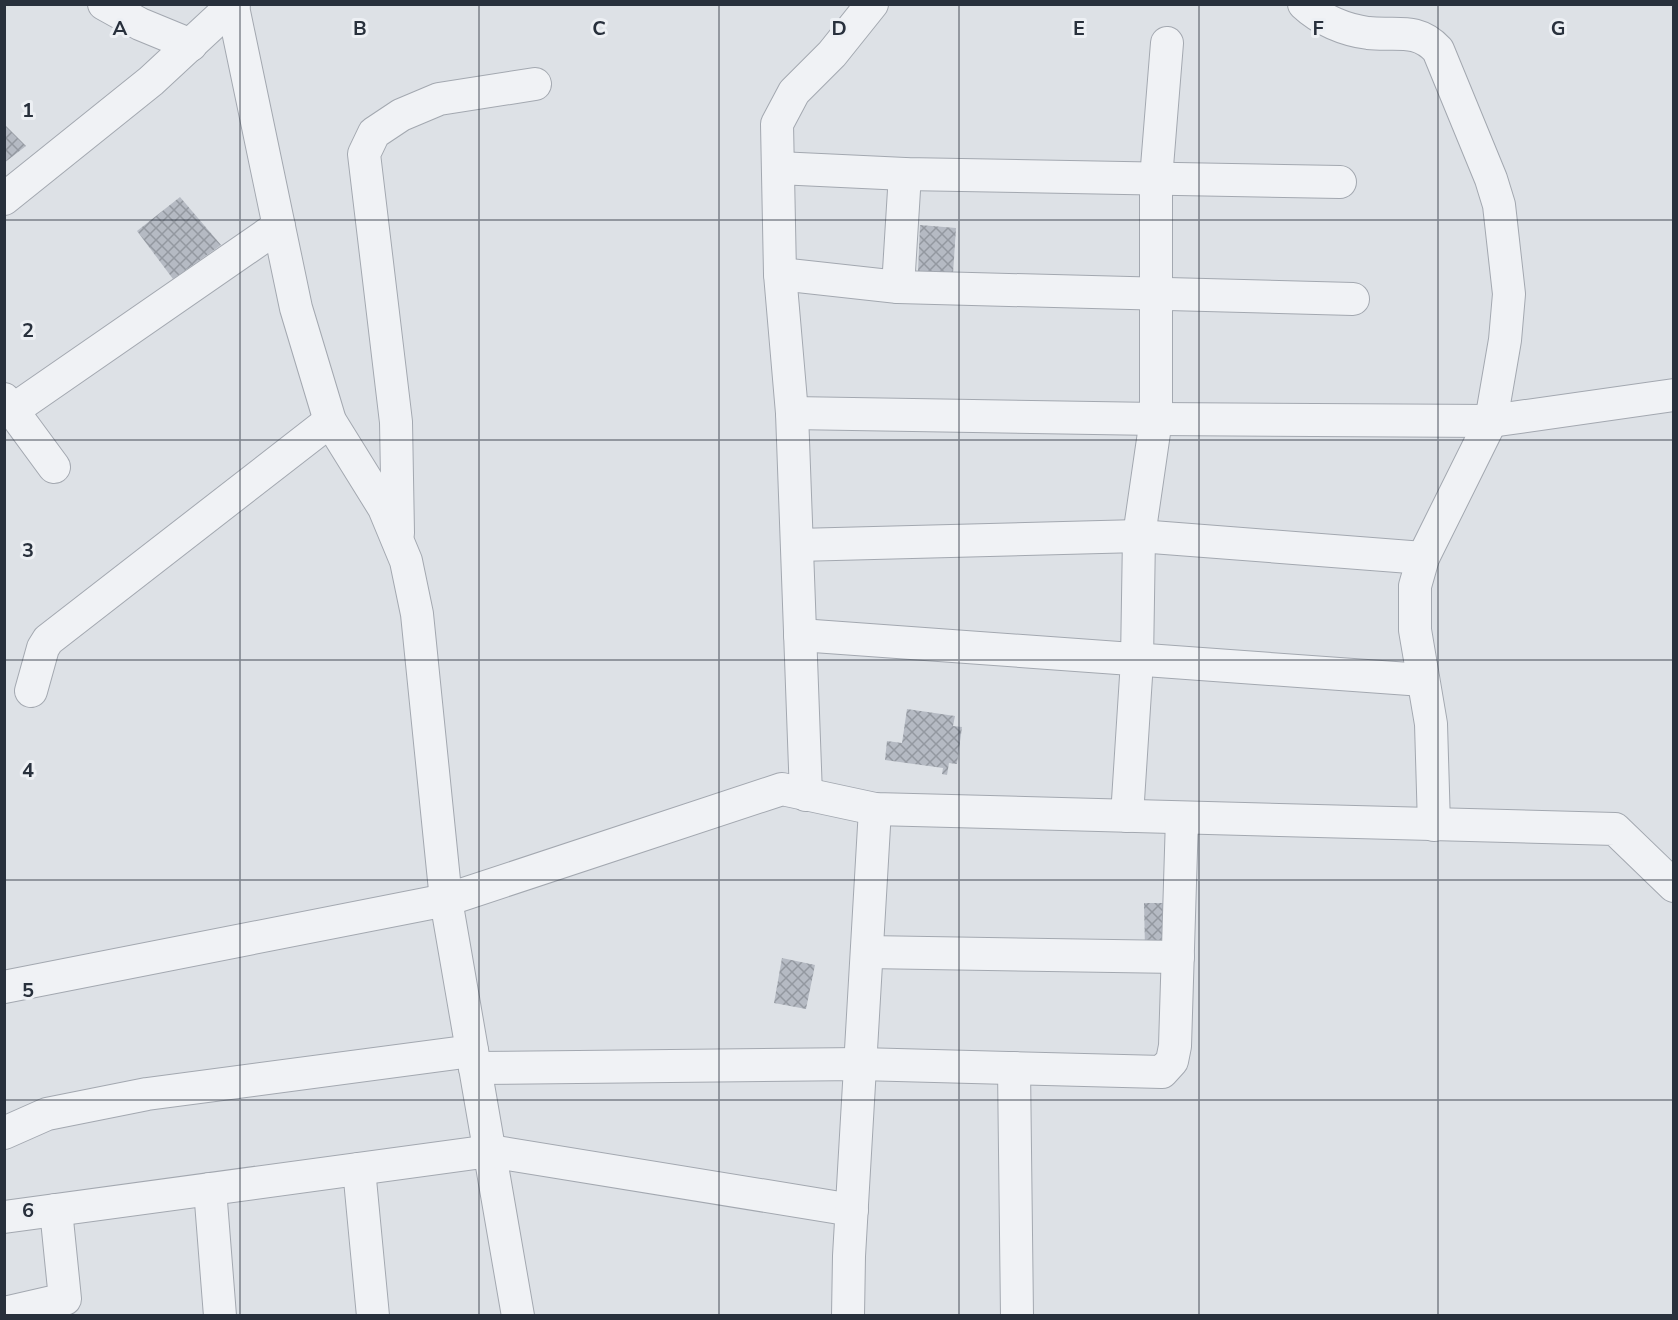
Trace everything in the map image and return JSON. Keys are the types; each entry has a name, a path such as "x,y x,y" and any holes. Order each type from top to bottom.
{"street":[{"path":"104,4 140,24 191,45"},
{"path":"806,795 792,413 780,274 777,124 794,92 832,54 872,4"},
{"path":"1304,4 1328,21 1366,33 1415,34 1425,38 1438,50 1491,179 1501,216 1509,294 1505,340 1491,421 1423,558 1415,586 1415,630 1431,724 1434,825"},
{"path":"4,199 151,81 234,6"},
{"path":"234,6 296,308 330,421 384,508 406,561 417,614 446,900 518,1316"},
{"path":"1127,816 1137,661 1138,536 1156,419 1156,179 1167,44"},
{"path":"399,544 396,422 364,154 374,133 401,115 439,99 536,84"},
{"path":"778,168 905,174 1340,182"},
{"path":"898,287 905,174"},
{"path":"54,467 9,405 279,226"},
{"path":"780,274 898,287 1353,299"},
{"path":"792,413 1156,419 1491,421 1674,395"},
{"path":"31,691 43,648 48,640 330,421"},
{"path":"797,545 1138,536 1423,558"},
{"path":"800,635 1423,680"},
{"path":"4,987 446,900 782,789 875,809 1615,829 1674,886"},
{"path":"848,1316 875,809"},
{"path":"4,1133 47,1114 147,1094 473,1060 860,1064 1162,1072 1172,1062 1175,1046 1182,818"},
{"path":"867,952 1178,957"},
{"path":"1014,1068 1017,1316"},
{"path":"4,1217 490,1151 852,1210"},
{"path":"359,1169 373,1316"},
{"path":"210,1189 220,1316"},
{"path":"4,1313 66,1307 56,1210"}],"building":[{"path":"4,124 26,146 4,163"},
{"path":"180,197 221,245 173,279 137,231"},
{"path":"920,225 956,228 953,274 918,272"},
{"path":"907,709 955,716 953,726 962,727 957,764 949,763 947,775 942,774 943,768 885,760 887,741 902,743"},
{"path":"1144,903 1173,903 1173,948 1145,948"},
{"path":"782,958 815,965 806,1009 774,1003"}]}
